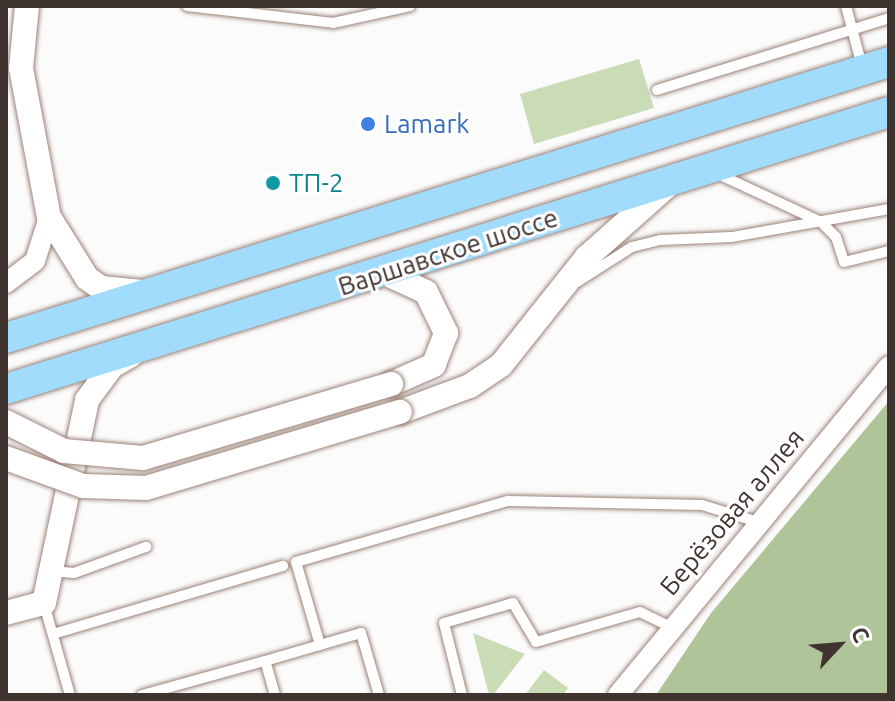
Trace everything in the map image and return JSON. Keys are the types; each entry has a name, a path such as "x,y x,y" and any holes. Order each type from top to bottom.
{"main road":[{"name":"Варшавское шоссе","path":"6,338 165,291 876,66"},
{"name":"Варшавское шоссе","path":"6,389 385,273 889,112"}],"street":[{"path":"27,6 21,68 49,217 74,265 101,288 165,291"},
{"path":"6,458 83,486 146,488 400,412 486,377 622,223 677,179"},
{"path":"6,283 35,261 49,217"},
{"path":"6,422 64,451 143,458 391,384 434,365 446,333 426,292 385,273"},
{"path":"6,613 44,603 87,400 112,366 147,346"},
{"name":"Берёзовая аллея","path":"618,695 669,626 889,366"}],"lane":[{"path":"187,6 333,23 368,12 410,6"},
{"path":"846,6 853,29 876,66"},
{"path":"657,90 889,18"},
{"path":"706,169 821,222 836,237 844,262 889,251"},
{"path":"559,293 632,247 821,222 889,209"},
{"path":"320,645 296,562 508,501 702,505 758,522"},
{"path":"51,571 74,573 146,547"},
{"path":"53,634 283,566"},
{"path":"44,603 70,695"},
{"path":"462,695 444,623 513,603 536,642 640,612 669,626"},
{"path":"142,695 361,633 379,695"},
{"path":"265,661 275,695"}],"green space":[{"path":"639,59 654,108 534,144 520,94"},
{"path":"889,401 889,695 656,695 711,613"},
{"path":"473,633 525,654 493,695 489,695"},
{"path":"544,670 568,688 563,695 525,695"}],"place":[{"name":"Lamark","path":"368,124"},
{"name":"ТП-2","path":"273,183"}]}
